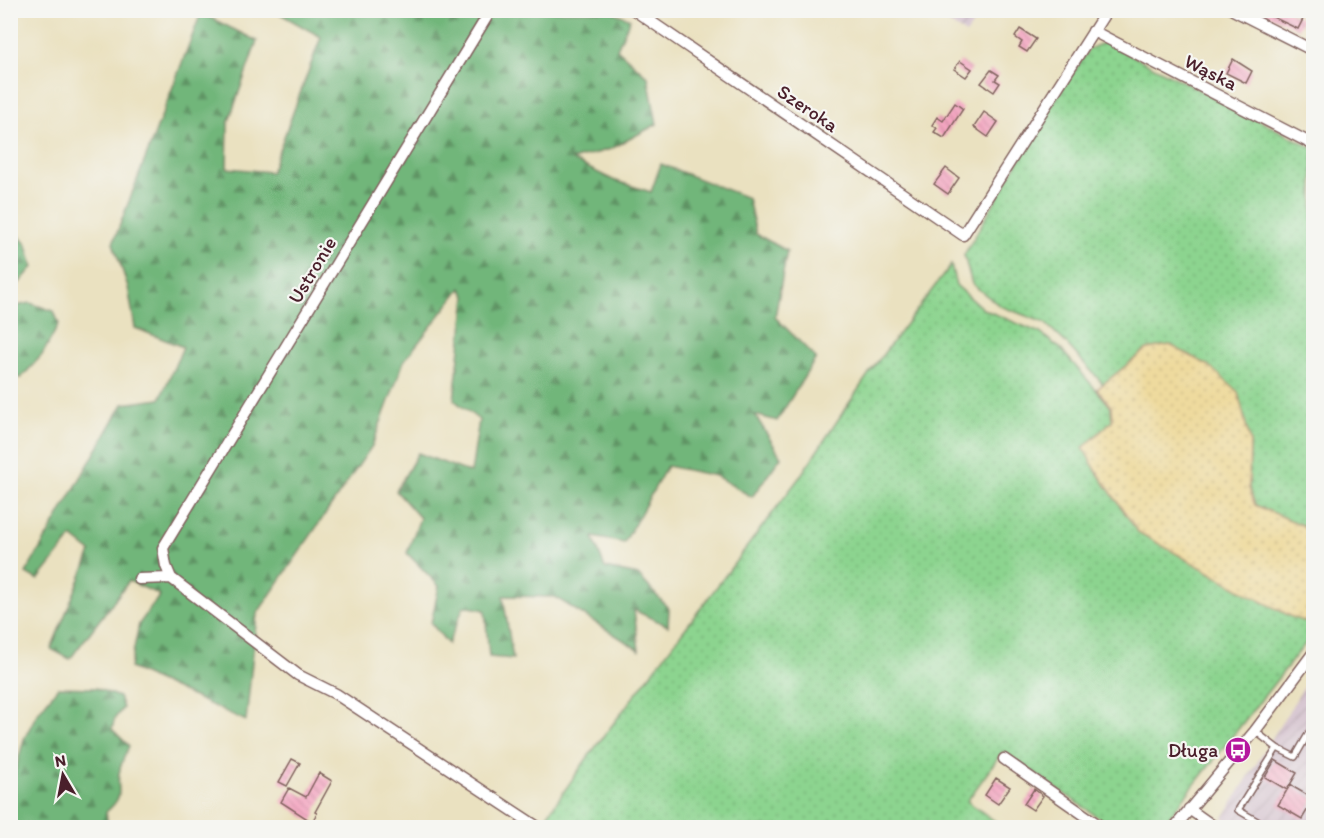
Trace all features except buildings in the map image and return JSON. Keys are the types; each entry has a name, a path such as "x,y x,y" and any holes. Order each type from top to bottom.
{"street":[{"name":"Ustronie","path":"171,578 163,548 491,10"},
{"name":"Szeroka","path":"634,10 963,235 1093,31"},
{"path":"1093,31 1107,10"},
{"path":"1233,10 1314,51"},
{"name":"Wąska","path":"1093,31 1314,145"},
{"path":"139,579 171,578 298,675 336,694 539,828"},
{"path":"1174,828 1255,731 1314,652"},
{"path":"1004,759 1103,828"},
{"path":"1189,808 1216,828"}],"lane":[{"path":"1255,731 1277,748 1295,757 1314,724"},
{"path":"1269,828 1238,810 1277,748"}],"shaded area":[{"path":"929,11 983,11 966,34"},
{"path":"1313,672 1313,827 1237,827 1223,818"}],"green space":[{"path":"275,11 611,11 630,19 617,49 648,77 657,124 611,149 572,160 613,180 651,192 661,164 748,198 756,234 787,251 775,317 816,358 777,421 755,415 781,457 752,497 716,476 667,466 624,543 593,537 605,568 638,575 669,609 668,626 634,610 639,650 555,597 503,596 513,659 489,657 485,610 464,606 448,644 431,623 439,586 407,553 420,518 396,491 418,453 471,473 479,420 454,400 466,296 461,288 404,361 372,446 257,614 246,721 130,668 139,624 160,595 129,581 70,659 51,649 91,552 72,537 38,580 26,573 123,404 160,399 183,347 135,328 128,287 113,243 201,13 257,41 228,124 227,168 271,172 321,37"},
{"path":"1105,42 1313,148 1313,545 1304,526 1255,505 1249,488 1250,441 1170,345 1147,349 1103,384 1045,323 1000,306 972,284 964,255 1045,115 1089,49"},
{"path":"11,227 27,245 33,267 14,289 11,301"},
{"path":"951,265 956,285 983,309 1040,333 1060,348 1111,407 1112,421 1097,472 1138,532 1292,617 1313,624 1313,634 1161,827 1112,827 1003,751 967,801 1003,827 544,828 546,817 588,757 799,478 872,369"},
{"path":"30,303 54,311 59,324 42,355 21,378 11,377 11,307"},
{"path":"58,687 96,688 119,697 123,708 115,718 112,729 129,746 120,769 119,796 106,812 108,827 11,827 11,781 24,739 37,714"}],"sand":[{"path":"1170,345 1208,365 1238,392 1250,441 1249,488 1255,505 1304,526 1313,545 1313,624 1292,617 1248,594 1138,532 1083,448 1112,421 1111,407 1097,389 1147,349"}],"place":[{"name":"Długa","path":"1238,750"}]}
